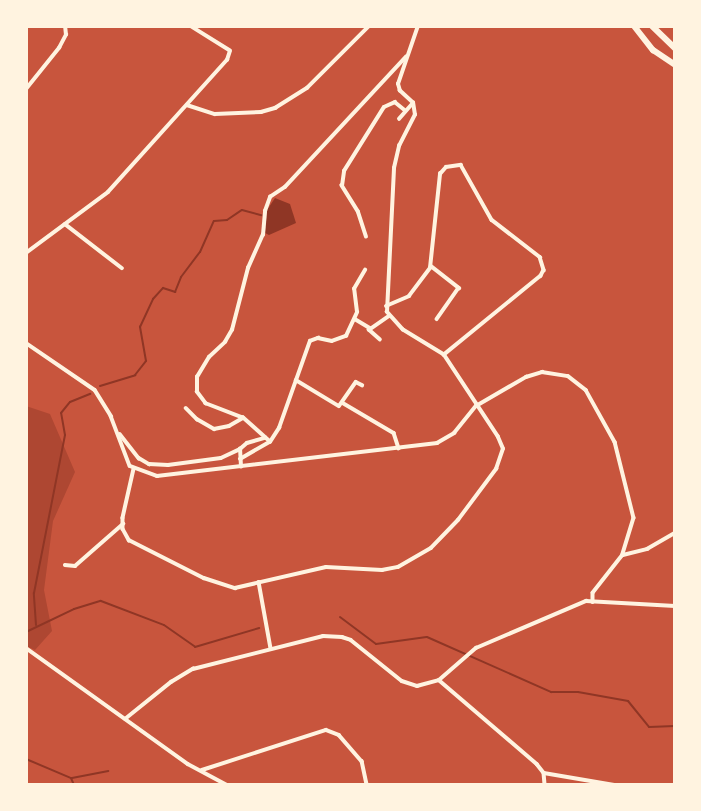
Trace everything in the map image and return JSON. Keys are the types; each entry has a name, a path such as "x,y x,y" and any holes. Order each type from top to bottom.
{"highway":[{"path":"634,26 653,50 675,65"},
{"path":"652,26 675,48"}],"street":[{"path":"26,89 64,41 65,26"},
{"path":"26,253 108,192 187,105 230,52 190,26"},
{"path":"187,105 215,114 250,113 275,108 307,88 369,26"},
{"path":"134,469 123,524 125,535 135,543 204,578 235,587 326,567 390,569 414,560 431,548 458,520 503,458 501,442 444,355 403,330 389,316 386,306 394,168 397,153 415,114 413,103 400,91 398,84 418,26"},
{"path":"270,439 243,418 206,404 197,392 196,382 209,357 225,342 232,330 248,268 263,235 266,204 406,57"},
{"path":"366,237 358,212 342,186 344,171 384,107 395,102 405,110"},
{"path":"399,119 413,103"},
{"path":"386,306 407,298 431,266 440,174 446,167 456,163 468,173 477,197 492,220 540,257 544,267 541,276 444,355"},
{"path":"65,225 122,268"},
{"path":"431,266 459,286 456,296 437,319"},
{"path":"240,459 270,439 284,418 310,341 342,338 355,319 358,308 354,289 365,270"},
{"path":"370,328 389,316"},
{"path":"355,319 370,328"},
{"path":"370,328 370,333 380,340"},
{"path":"26,343 88,383 101,397 118,432 123,453 134,469 165,476 437,443 446,439 476,406 536,373 558,373 578,381 617,450 634,518 623,555 593,593 593,602"},
{"path":"296,380 337,405 343,403 356,382 362,385"},
{"path":"343,403 394,433 399,448"},
{"path":"186,408 197,419 214,429 229,426 243,418"},
{"path":"118,432 139,458 149,464 167,465 221,458 247,443 270,439"},
{"path":"240,449 241,467"},
{"path":"65,565 75,566 123,524"},
{"path":"623,555 648,548 675,533"},
{"path":"259,582 271,649"},
{"path":"125,719 183,674 323,636 342,637 359,645 408,684 426,685 439,680 476,648 586,601 675,606"},
{"path":"26,648 125,719 227,785"},
{"path":"439,680 537,764 544,773 545,785"},
{"path":"201,770 326,730 339,735 362,761 368,785"},
{"path":"544,773 614,785"}],"shaded area":[{"path":"275,198 290,204 296,223 269,235 265,233 267,210"},
{"path":"26,406 50,414 75,472 53,521 44,590 52,631 35,650 26,646"}],"waterway":[{"path":"100,386 135,375 146,361 140,327 153,299 163,288 175,292 181,277 200,252 214,221 227,220 242,210 261,215"},
{"path":"36,625 34,593 65,435 61,413 70,402 90,394"},
{"path":"26,632 74,609 101,601 164,625 195,647 259,628"},
{"path":"340,617 376,644 427,637 551,692 578,692 628,701 649,727 675,726"},
{"path":"26,759 71,778 74,785"},
{"path":"72,778 108,771"}]}
